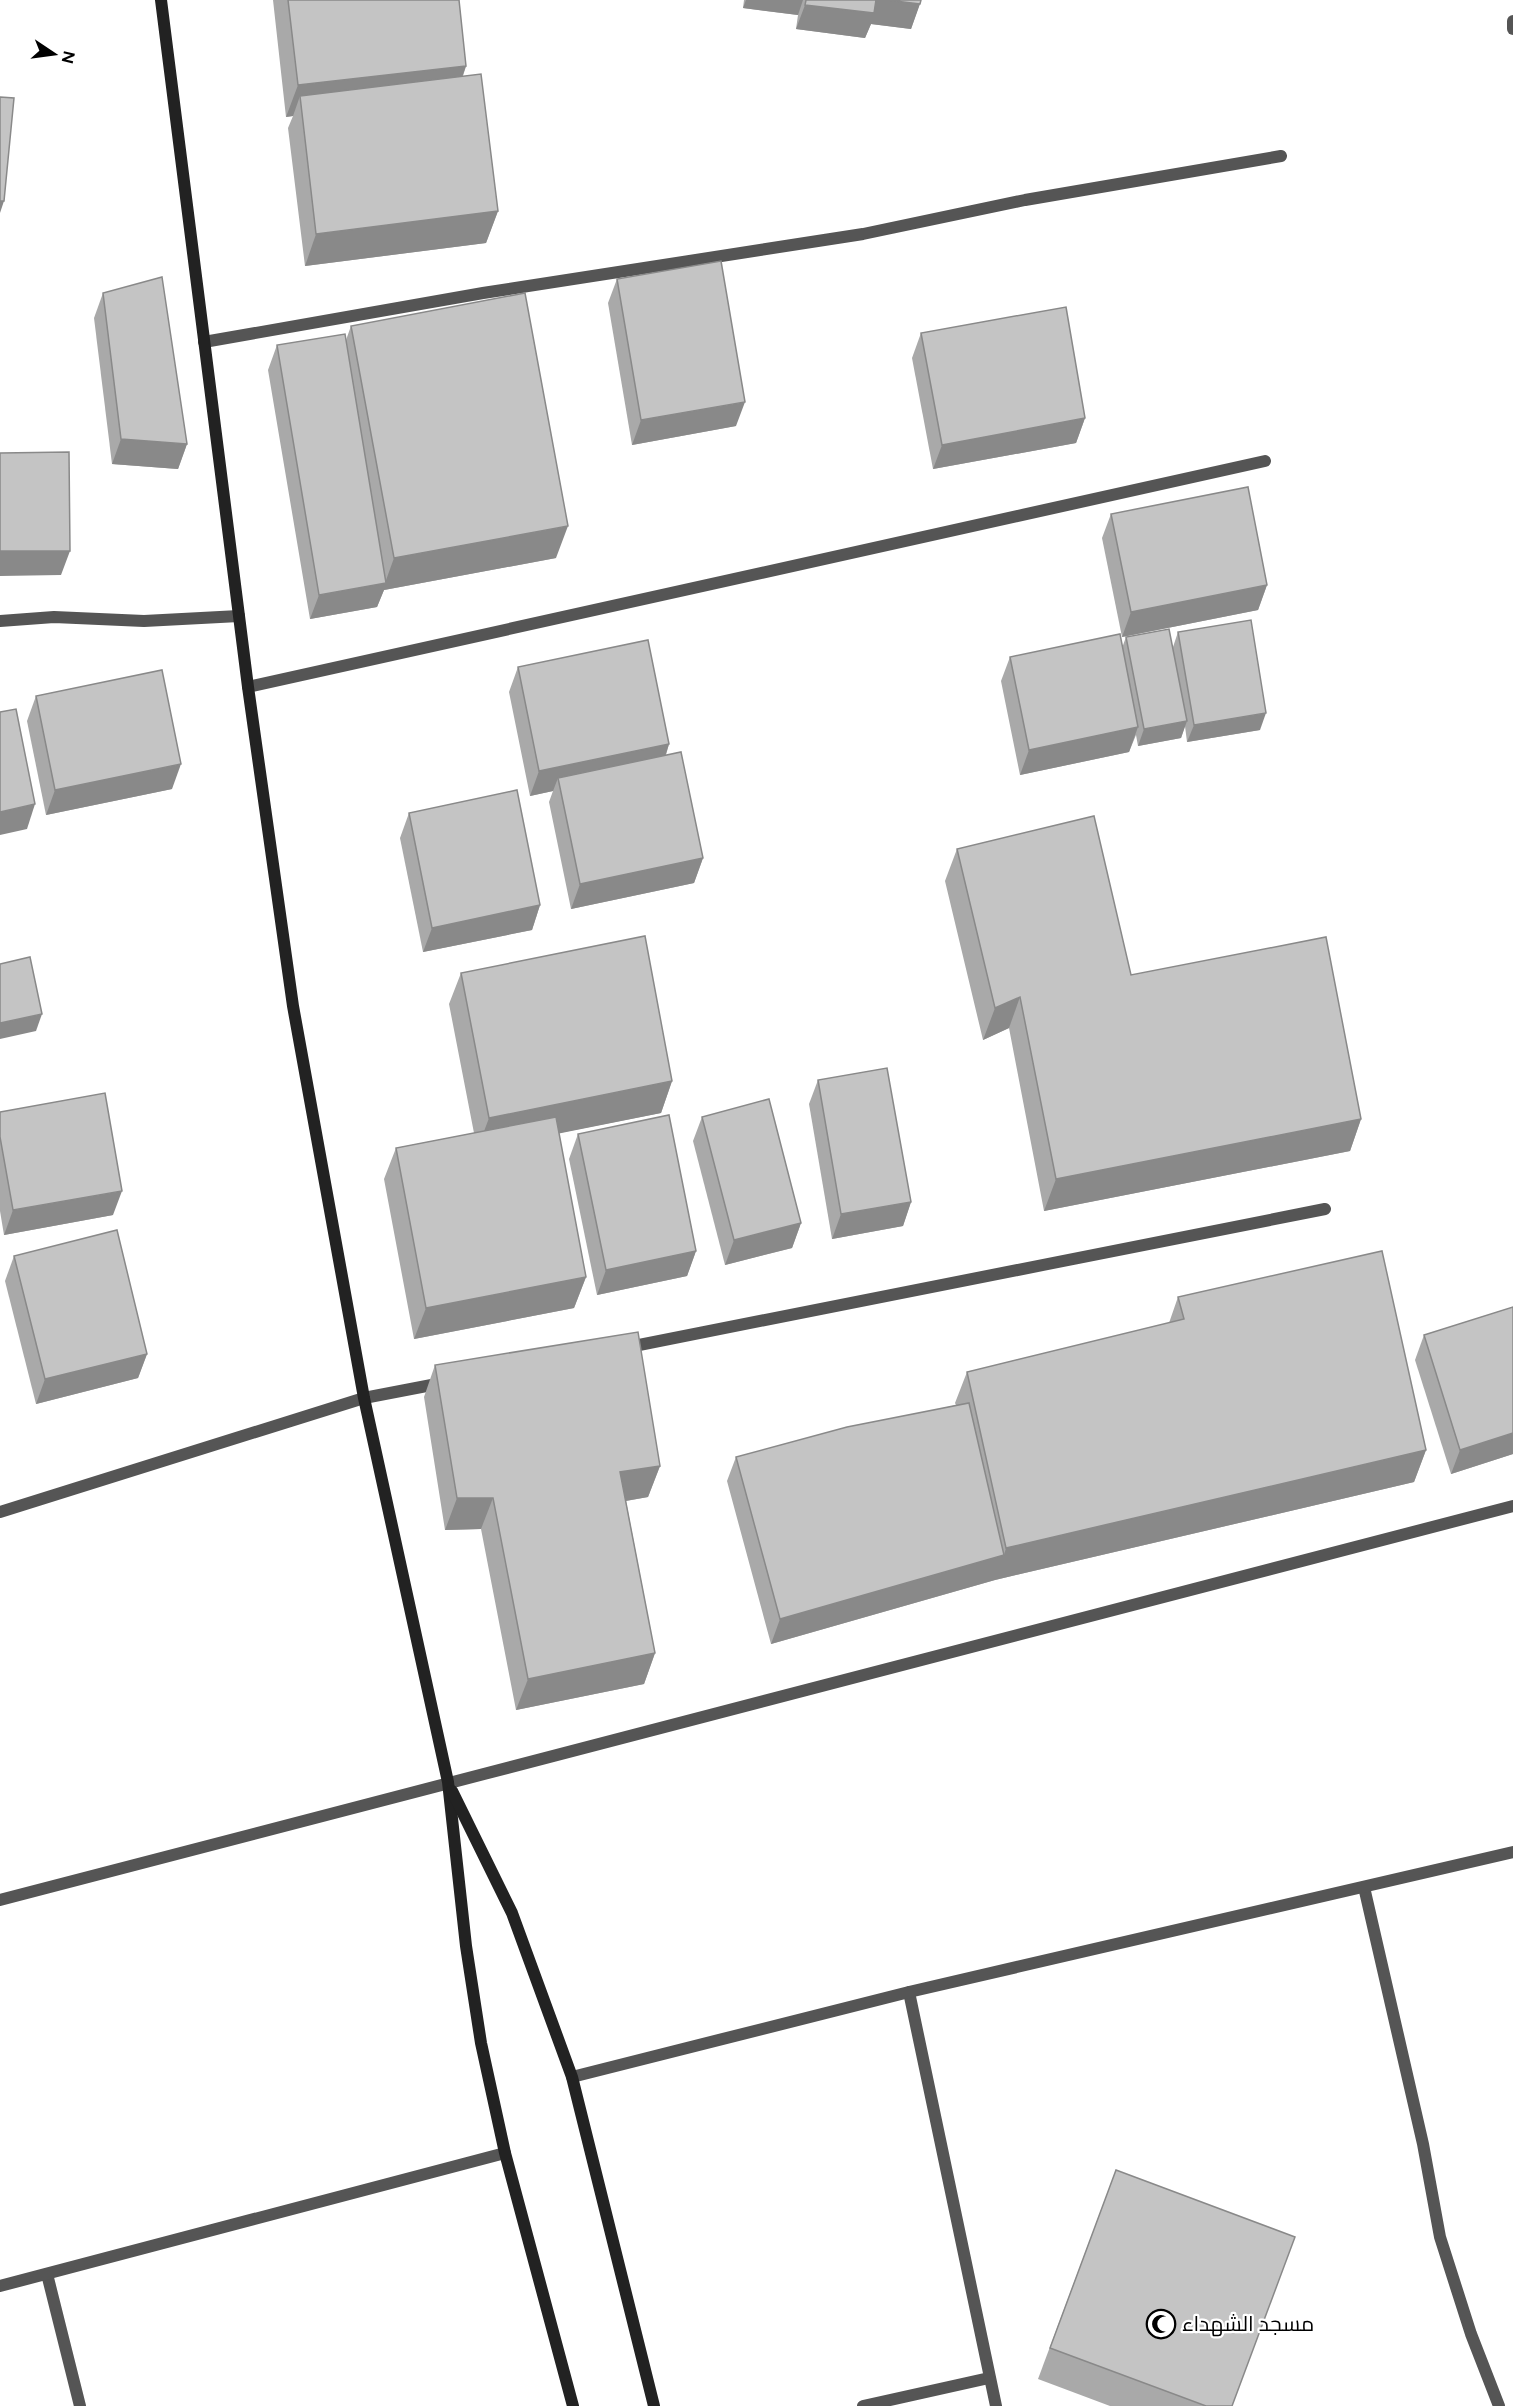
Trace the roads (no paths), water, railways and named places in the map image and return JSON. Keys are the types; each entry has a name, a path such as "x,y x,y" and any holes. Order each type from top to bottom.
{"street":[{"path":"161,0 248,687 293,1006 364,1398 448,1782 469,1968 481,2043 505,2153 573,2406"},
{"path":"1513,21 1513,29"},
{"path":"204,342 483,293 863,234 1025,200 1281,156"},
{"path":"248,687 1265,461"},
{"path":"0,621 54,617 144,621 239,616"},
{"path":"610,1350 1325,1209"},
{"path":"0,1512 364,1398 458,1380"},
{"path":"0,1900 1513,1506"},
{"path":"448,1782 512,1913 572,2077 654,2406"},
{"path":"572,2077 909,1992 1513,1852"},
{"path":"1364,1887 1423,2144 1440,2237 1470,2334 1499,2406"},
{"path":"909,1992 996,2406"},
{"path":"0,2286 505,2153"},
{"path":"47,2274 80,2406"},
{"path":"863,2406 989,2378"}],"place":[{"name":"مسجد الشهداء","path":"1161,2324"}]}
